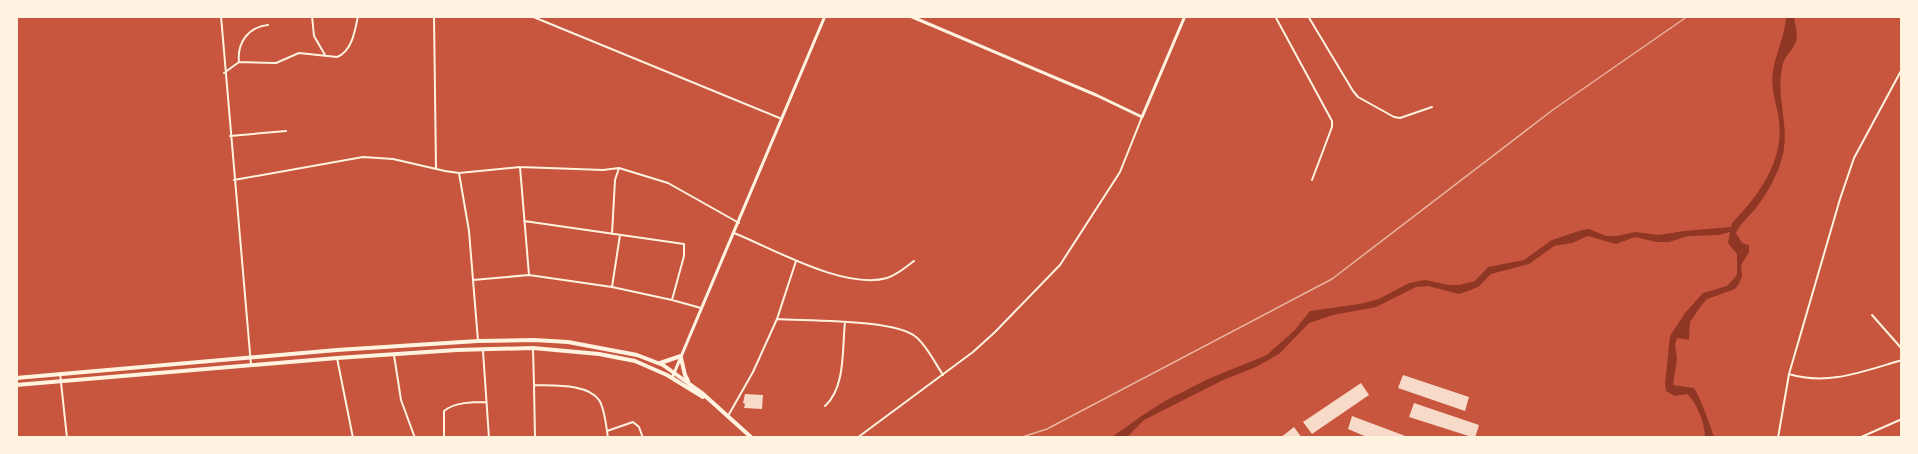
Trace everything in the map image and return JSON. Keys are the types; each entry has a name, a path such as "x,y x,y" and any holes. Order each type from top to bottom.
{"main road":[{"path":"16,378 478,341 534,340 568,342 637,355 658,363 705,397"},
{"path":"16,385 337,358 533,348 599,354 635,362 673,375 690,384 752,438"},
{"path":"658,363 681,357 685,375 690,384"}],"street":[{"path":"221,16 224,74 251,365"},
{"path":"312,16 314,36 325,55"},
{"path":"224,74 239,62 276,63 298,53 337,57 343,55 349,48 358,16"},
{"path":"434,16 436,168"},
{"path":"531,16 782,119"},
{"path":"673,375 825,16"},
{"path":"910,16 1096,95 1142,117"},
{"path":"857,438 943,375 995,332 1060,265 1120,172 1185,16"},
{"path":"1275,16 1332,121 1332,127 1312,180"},
{"path":"1308,16 1358,97 1400,118 1432,107"},
{"path":"239,62 238,51 247,34 260,26 268,25"},
{"path":"1778,438 1789,374 1826,243 1851,168 1874,119 1901,71"},
{"path":"230,136 286,131"},
{"path":"234,180 363,157 393,159 459,173 520,167 603,170 619,168 668,183 739,223"},
{"path":"520,167 529,275"},
{"path":"612,234 615,180 619,168"},
{"path":"459,173 469,231 478,341"},
{"path":"524,221 684,244 684,256 672,300"},
{"path":"734,233 829,273 864,280 887,278 914,261"},
{"path":"612,287 620,235"},
{"path":"728,416 753,372 777,319 786,285 796,261"},
{"path":"473,280 529,275 612,287 703,308"},
{"path":"1872,315 1902,349"},
{"path":"777,319 862,323 908,332 919,339 943,375"},
{"path":"825,406 835,396 845,322"},
{"path":"533,348 535,438"},
{"path":"483,350 489,438"},
{"path":"393,355 401,400 415,438"},
{"path":"337,358 353,438"},
{"path":"1789,374 1823,380 1840,378 1902,360"},
{"path":"60,373 67,438"},
{"path":"534,385 576,388 592,393 602,406 607,437 601,438"},
{"path":"444,438 444,411 447,408 465,403 486,402"},
{"path":"1858,438 1902,418"},
{"path":"607,431 633,422 639,428 643,438"}],"shaded area":[{"path":"1786,17 1794,17 1797,38 1782,68 1781,94 1785,132 1782,158 1770,186 1736,233 1742,243 1749,245 1749,252 1741,265 1742,276 1735,289 1707,299 1690,322 1689,340 1677,338 1675,344 1677,359 1673,385 1694,388 1714,437 1705,437 1700,414 1691,398 1687,394 1675,396 1666,391 1665,384 1670,336 1685,313 1703,293 1727,286 1737,275 1737,254 1728,243 1730,232 1719,235 1688,236 1669,242 1635,237 1616,244 1588,236 1572,243 1554,246 1529,264 1491,274 1478,287 1459,294 1428,286 1416,287 1376,307 1333,315 1309,323 1279,354 1144,420 1127,437 1112,437 1165,401 1208,379 1267,355 1294,331 1310,311 1379,299 1409,283 1425,280 1449,285 1475,281 1488,267 1524,260 1552,240 1582,230 1589,229 1606,236 1617,236 1635,232 1659,235 1731,227 1760,190 1777,150 1779,121 1772,77"}],"building":[{"path":"1403,375 1469,397 1465,411 1398,388"},
{"path":"1361,383 1369,395 1312,434 1303,422"},
{"path":"745,394 763,395 762,409 744,408"},
{"path":"1414,403 1479,425 1475,438 1409,417"},
{"path":"1352,416 1408,438 1369,438 1348,429"},
{"path":"1294,427 1302,438 1280,438"}],"railway":[{"path":"1019,438 1047,429 1332,279 1554,109 1688,16"}]}
